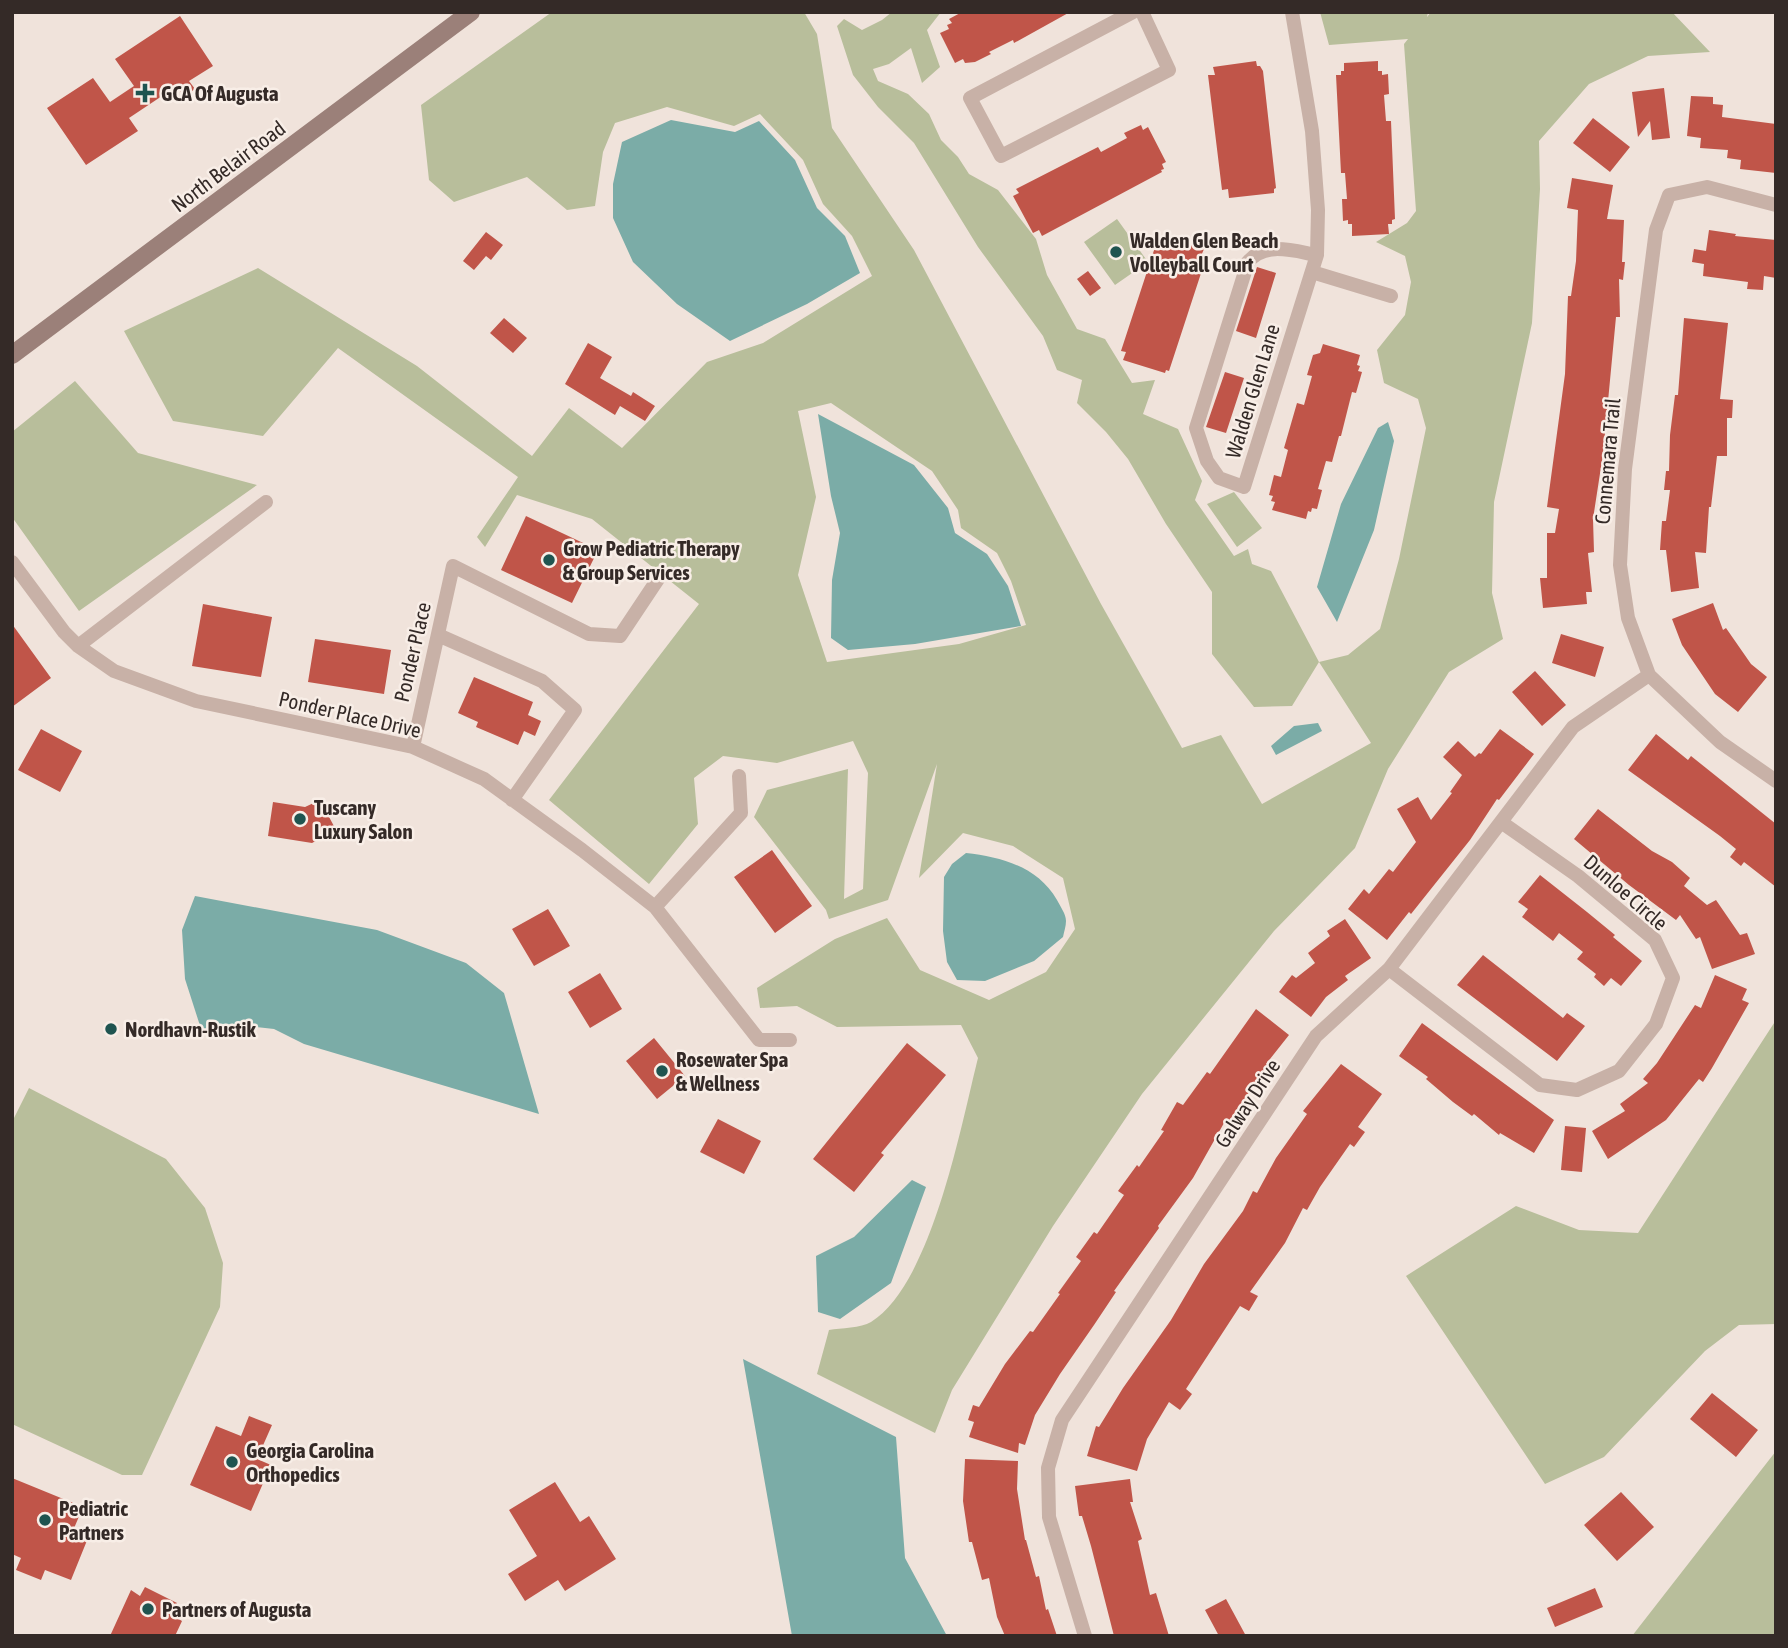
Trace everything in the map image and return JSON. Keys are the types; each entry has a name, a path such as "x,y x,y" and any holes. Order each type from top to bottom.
{"main road":[{"name":"North Belair Road","path":"12,355 471,12"}],"street":[{"path":"1133,12 970,98 1001,156 1169,70 1142,12"},
{"name":"Walden Glen Lane","path":"1292,12 1312,131 1318,210 1317,255 1244,487 1219,478 1207,461 1196,428 1248,262 1252,256 1267,249 1317,255"},
{"name":"Connemara Trail","path":"1776,205 1707,187 1669,195 1656,230 1625,469 1620,565 1628,618 1649,675 1720,742 1776,781"},
{"path":"1312,272 1391,296"},
{"path":"78,646 266,502"},
{"name":"Ponder Place Drive","path":"12,562 64,632 78,646 114,671 196,701 413,747 484,779 655,907 759,1040 790,1040"},
{"name":"Ponder Place","path":"413,747 453,566 589,634 620,636 660,576"},
{"path":"438,635 542,681 575,710 512,800"},
{"name":"Galway Drive","path":"1085,1636 1049,1517 1048,1468 1062,1420 1316,1036 1389,969 1573,727 1649,675"},
{"path":"655,907 741,813 739,776"},
{"name":"Dunloe Circle","path":"1389,969 1540,1085 1577,1090 1619,1071 1656,1024 1673,978 1655,940 1578,876 1501,822"}],"green space":[{"path":"552,12 804,12 817,34 832,128 914,250 1101,604 1182,748 1221,735 1262,804 1371,743 1319,662 1348,655 1380,629 1399,559 1426,428 1418,399 1384,383 1377,350 1405,315 1411,282 1405,256 1376,242 1407,223 1416,211 1404,44 1408,39 1329,45 1320,12 1428,12 1427,17 1431,12 1672,12 1710,52 1648,56 1589,84 1539,141 1540,189 1532,323 1494,502 1492,593 1503,639 1449,672 1388,769 1355,848 1274,931 1142,1094 1053,1226 952,1390 935,1433 817,1374 829,1330 856,1327 871,1322 892,1302 911,1274 941,1201 978,1058 961,1025 837,1027 797,1006 760,1008 757,988 835,939 887,918 920,970 989,1000 1046,972 1075,929 1063,878 1013,846 963,833 919,878 937,764 888,900 829,919 826,910 754,817 767,790 848,769 844,899 863,889 868,773 853,741 777,763 723,756 694,778 698,824 649,884 549,800 699,604 592,519 517,495 485,547 477,537 518,477 338,348 263,436 173,421 124,331 258,268 417,366 532,456 569,408 622,448 707,362 763,343 872,276 852,236 823,204 803,160 760,114 734,126 667,107 615,123 603,152 595,206 567,210 527,177 454,202 429,180 421,105","holes":["831,403 932,471 958,510 961,528 997,553 1011,581 1026,625 959,644 827,662 798,575 816,497 798,411"]},
{"path":"892,12 941,12 927,30 940,67 922,83 911,48 889,64 873,69 878,81 908,94 929,114 941,140 958,157 969,174 998,190 1036,239 1047,275 1077,329 1105,339 1132,383 1155,380 1143,414 1178,429 1202,481 1195,500 1234,556 1248,549 1252,564 1271,571 1319,662 1292,706 1254,707 1212,654 1212,592 1166,524 1128,459 1077,403 1082,380 1057,370 1043,336 978,247 914,143 878,107 853,75 837,26 844,19 862,30"},
{"name":"Walden Glen Beach Volleyball Court","path":"1117,219 1148,262 1115,285 1084,242"},
{"path":"75,381 138,453 257,485 79,611 12,517 12,432"},
{"path":"1234,492 1262,528 1237,547 1207,504"},
{"path":"1776,1020 1776,1324 1739,1325 1705,1351 1604,1457 1545,1484 1406,1276 1516,1206 1579,1230 1638,1233"},
{"path":"29,1088 166,1159 205,1208 223,1263 220,1307 142,1475 122,1475 12,1424 12,1122"},
{"path":"1776,1451 1776,1636 1632,1636"}],"water":[{"path":"671,120 735,132 759,121 795,160 817,208 845,236 860,273 807,304 730,341 677,304 633,262 613,218 613,184 622,142"},
{"path":"818,414 914,465 948,508 955,533 987,554 1008,586 1021,626 915,644 848,650 831,638 832,580 840,533 831,496"},
{"path":"1388,422 1394,441 1374,530 1337,622 1317,587 1341,504 1378,428"},
{"path":"1318,723 1322,731 1276,755 1271,746 1294,726"},
{"path":"966,853 1006,861 1040,879 1057,900 1066,918 1063,937 1034,961 985,981 957,980 947,962 943,931 944,877 952,864"},
{"path":"195,896 377,930 466,963 504,993 539,1114 304,1044 274,1029 237,1025 203,1035 185,979 182,930"},
{"path":"912,1180 926,1187 891,1283 840,1319 818,1312 816,1256 854,1237"},
{"path":"743,1359 896,1437 905,1558 947,1636 792,1636"}],"building":[{"path":"962,12 1070,12 1014,43 1013,40 989,52 991,54 975,62 965,63 963,59 955,63 940,33 949,29 947,25 952,23 949,19"},
{"name":"GCA Of Augusta","path":"180,16 213,66 189,81 195,89 184,97 177,86 129,118 138,131 86,165 47,108 93,78 110,102 134,86 115,59"},
{"path":"1256,61 1263,71 1276,188 1274,193 1229,198 1228,189 1222,190 1208,75 1215,75 1213,67"},
{"path":"1378,61 1378,71 1382,71 1382,75 1388,74 1389,94 1384,95 1386,121 1391,121 1395,219 1392,224 1388,224 1389,234 1352,236 1352,224 1348,224 1348,220 1343,221 1342,199 1347,199 1345,173 1341,173 1336,75 1341,75 1341,71 1344,71 1344,63"},
{"path":"1664,88 1670,138 1652,140 1650,121 1638,137 1632,92"},
{"path":"1691,96 1713,97 1713,104 1723,105 1722,117 1776,124 1776,173 1740,169 1741,160 1727,158 1728,150 1700,148 1701,138 1687,136"},
{"path":"1593,118 1630,147 1610,172 1573,143"},
{"path":"1141,125 1143,130 1148,127 1166,162 1162,164 1162,172 1042,236 1039,230 1033,233 1013,196 1019,193 1016,189 1098,147 1101,152 1127,138 1124,133"},
{"path":"1572,178 1613,185 1607,219 1624,220 1622,262 1625,262 1623,280 1619,279 1620,317 1616,317 1603,454 1593,519 1594,552 1588,553 1592,592 1586,592 1587,604 1543,608 1540,578 1547,578 1547,533 1555,533 1559,509 1547,507 1565,374 1568,296 1571,296 1576,261 1578,210 1567,208"},
{"path":"1709,230 1776,240 1776,278 1764,276 1763,290 1747,289 1748,282 1703,276 1704,264 1692,262 1694,249 1706,251"},
{"path":"486,232 503,245 491,260 486,256 474,270 463,261"},
{"path":"1165,236 1204,249 1201,256 1206,258 1169,371 1166,370 1165,373 1123,360 1126,352 1121,351 1158,238 1163,240"},
{"path":"1257,267 1276,273 1256,338 1236,331"},
{"path":"1088,271 1101,288 1090,296 1077,279"},
{"path":"504,318 527,338 513,353 490,333"},
{"path":"1684,318 1728,323 1720,399 1733,400 1732,418 1727,418 1727,456 1717,456 1709,507 1706,553 1695,552 1699,588 1671,592 1666,550 1660,550 1662,521 1666,521 1670,490 1664,490 1666,471 1669,471 1675,395 1678,395"},
{"path":"588,343 612,357 600,378 631,396 633,392 655,406 645,421 620,406 615,415 565,384"},
{"path":"1323,344 1360,355 1357,365 1360,366 1358,371 1362,372 1356,393 1352,392 1332,462 1326,461 1318,489 1322,490 1317,509 1308,511 1306,519 1272,510 1275,502 1271,501 1273,496 1269,495 1274,475 1281,477 1288,450 1284,448 1297,403 1304,405 1312,376 1307,375 1313,355 1320,353"},
{"path":"1225,372 1244,378 1226,433 1206,427"},
{"name":"Grow Pediatric Therapy & Group Services","path":"526,516 598,550 572,603 501,570"},
{"path":"1713,603 1723,630 1726,628 1751,664 1767,677 1738,712 1715,694 1682,645 1672,619"},
{"path":"203,604 272,617 261,677 192,666"},
{"path":"12,624 51,678 12,707"},
{"path":"1561,634 1604,647 1595,677 1552,663"},
{"path":"315,639 391,650 384,694 308,682"},
{"path":"1535,671 1566,705 1542,726 1512,692"},
{"path":"474,677 533,702 528,715 541,721 535,736 524,731 518,745 476,727 478,722 458,713"},
{"path":"41,729 82,751 60,792 18,770"},
{"path":"1500,729 1534,754 1499,800 1497,799 1470,840 1387,940 1348,909 1364,889 1369,894 1389,869 1393,872 1416,842 1397,809 1418,797 1431,820 1462,775 1443,757 1458,741 1475,757 1481,754"},
{"path":"1656,734 1688,760 1691,756 1776,824 1776,887 1744,862 1741,866 1730,857 1736,849 1720,836 1628,770"},
{"name":"Tuscany Luxury Salon","path":"320,800 336,830 312,843 268,836 273,802 305,807"},
{"path":"1598,809 1652,851 1672,862 1690,878 1684,886 1707,905 1716,900 1740,935 1747,933 1755,954 1712,969 1700,937 1696,939 1680,915 1676,920 1574,839"},
{"path":"772,850 812,906 775,933 734,877"},
{"path":"1540,875 1615,935 1613,937 1642,961 1621,986 1611,978 1604,986 1594,977 1596,974 1577,959 1583,952 1559,933 1553,941 1522,917 1528,909 1518,902"},
{"path":"548,909 570,946 534,966 512,929"},
{"path":"1345,919 1371,958 1345,976 1348,980 1326,997 1311,1017 1279,992 1292,975 1296,978 1315,963 1308,953 1330,936 1327,931"},
{"path":"1483,955 1563,1018 1567,1013 1585,1026 1557,1061 1457,985"},
{"path":"600,973 622,1009 590,1028 568,992"},
{"path":"1715,975 1747,989 1742,1000 1749,1003 1712,1068 1703,1082 1699,1079 1666,1120 1608,1159 1592,1131 1625,1111 1620,1104 1648,1083 1643,1079 1657,1063 1695,1005 1701,1008"},
{"path":"1256,1009 1289,1035 1266,1064 1268,1065 1227,1124 1224,1123 1193,1178 1060,1374 1035,1415 1025,1445 1019,1443 1018,1453 969,1437 974,1422 968,1420 973,1405 979,1407 1005,1364 1030,1331 1033,1332 1060,1294 1058,1293 1081,1261 1076,1257 1094,1232 1097,1234 1124,1195 1118,1191 1164,1131 1161,1130 1177,1102 1183,1105 1207,1072 1210,1074"},
{"path":"1422,1023 1554,1120 1534,1153 1500,1133 1499,1135 1474,1114 1472,1116 1426,1079 1428,1077 1399,1056"},
{"path":"654,1038 685,1076 657,1099 626,1061"},
{"path":"907,1043 946,1075 881,1153 884,1155 854,1192 813,1159"},
{"path":"1341,1064 1382,1094 1358,1127 1365,1132 1354,1147 1350,1144 1307,1210 1303,1208 1285,1243 1250,1292 1258,1296 1249,1311 1240,1306 1186,1389 1192,1394 1180,1410 1169,1402 1147,1439 1137,1471 1087,1456 1096,1426 1099,1427 1171,1320 1204,1264 1243,1211 1253,1191 1257,1193 1276,1158 1307,1114 1303,1111"},
{"path":"718,1119 761,1141 744,1174 700,1152"},
{"path":"1565,1126 1586,1128 1582,1172 1561,1170"},
{"path":"1712,1393 1758,1430 1736,1457 1690,1419"},
{"name":"Georgia Carolina Orthopedics","path":"249,1416 272,1425 257,1459 271,1465 251,1511 190,1485 216,1426 241,1436"},
{"path":"965,1459 1018,1461 1017,1489 1025,1540 1036,1577 1039,1576 1046,1610 1048,1609 1057,1636 1005,1636 997,1617 989,1578 982,1580 972,1542 969,1542 963,1501"},
{"name":"Pediatric Partners","path":"12,1478 83,1507 72,1533 88,1538 71,1580 45,1570 41,1580 16,1570 21,1558 12,1554"},
{"path":"1130,1479 1133,1502 1130,1502 1142,1539 1138,1541 1150,1595 1156,1593 1169,1636 1114,1636 1091,1546 1082,1516 1079,1516 1075,1486"},
{"path":"555,1482 580,1522 589,1516 616,1559 565,1591 558,1580 525,1601 508,1574 537,1556 509,1510"},
{"path":"1621,1492 1654,1527 1617,1561 1584,1525"},
{"name":"Partners of Augusta","path":"145,1587 177,1603 172,1615 182,1621 175,1636 110,1636 131,1590 140,1596"},
{"path":"1595,1588 1603,1607 1555,1627 1547,1608"},
{"path":"1226,1599 1246,1636 1219,1636 1205,1610"}],"place":[{"name":"GCA Of Augusta","path":"145,93"},
{"name":"Walden Glen Beach Volleyball Court","path":"1116,252"},
{"name":"Grow Pediatric Therapy & Group Services","path":"549,560"},
{"name":"Tuscany Luxury Salon","path":"300,819"},
{"name":"Nordhavn-Rustik","path":"111,1029"},
{"name":"Rosewater Spa & Wellness","path":"662,1071"},
{"name":"Georgia Carolina Orthopedics","path":"232,1462"},
{"name":"Pediatric Partners","path":"45,1520"},
{"name":"Partners of Augusta","path":"148,1609"}]}
